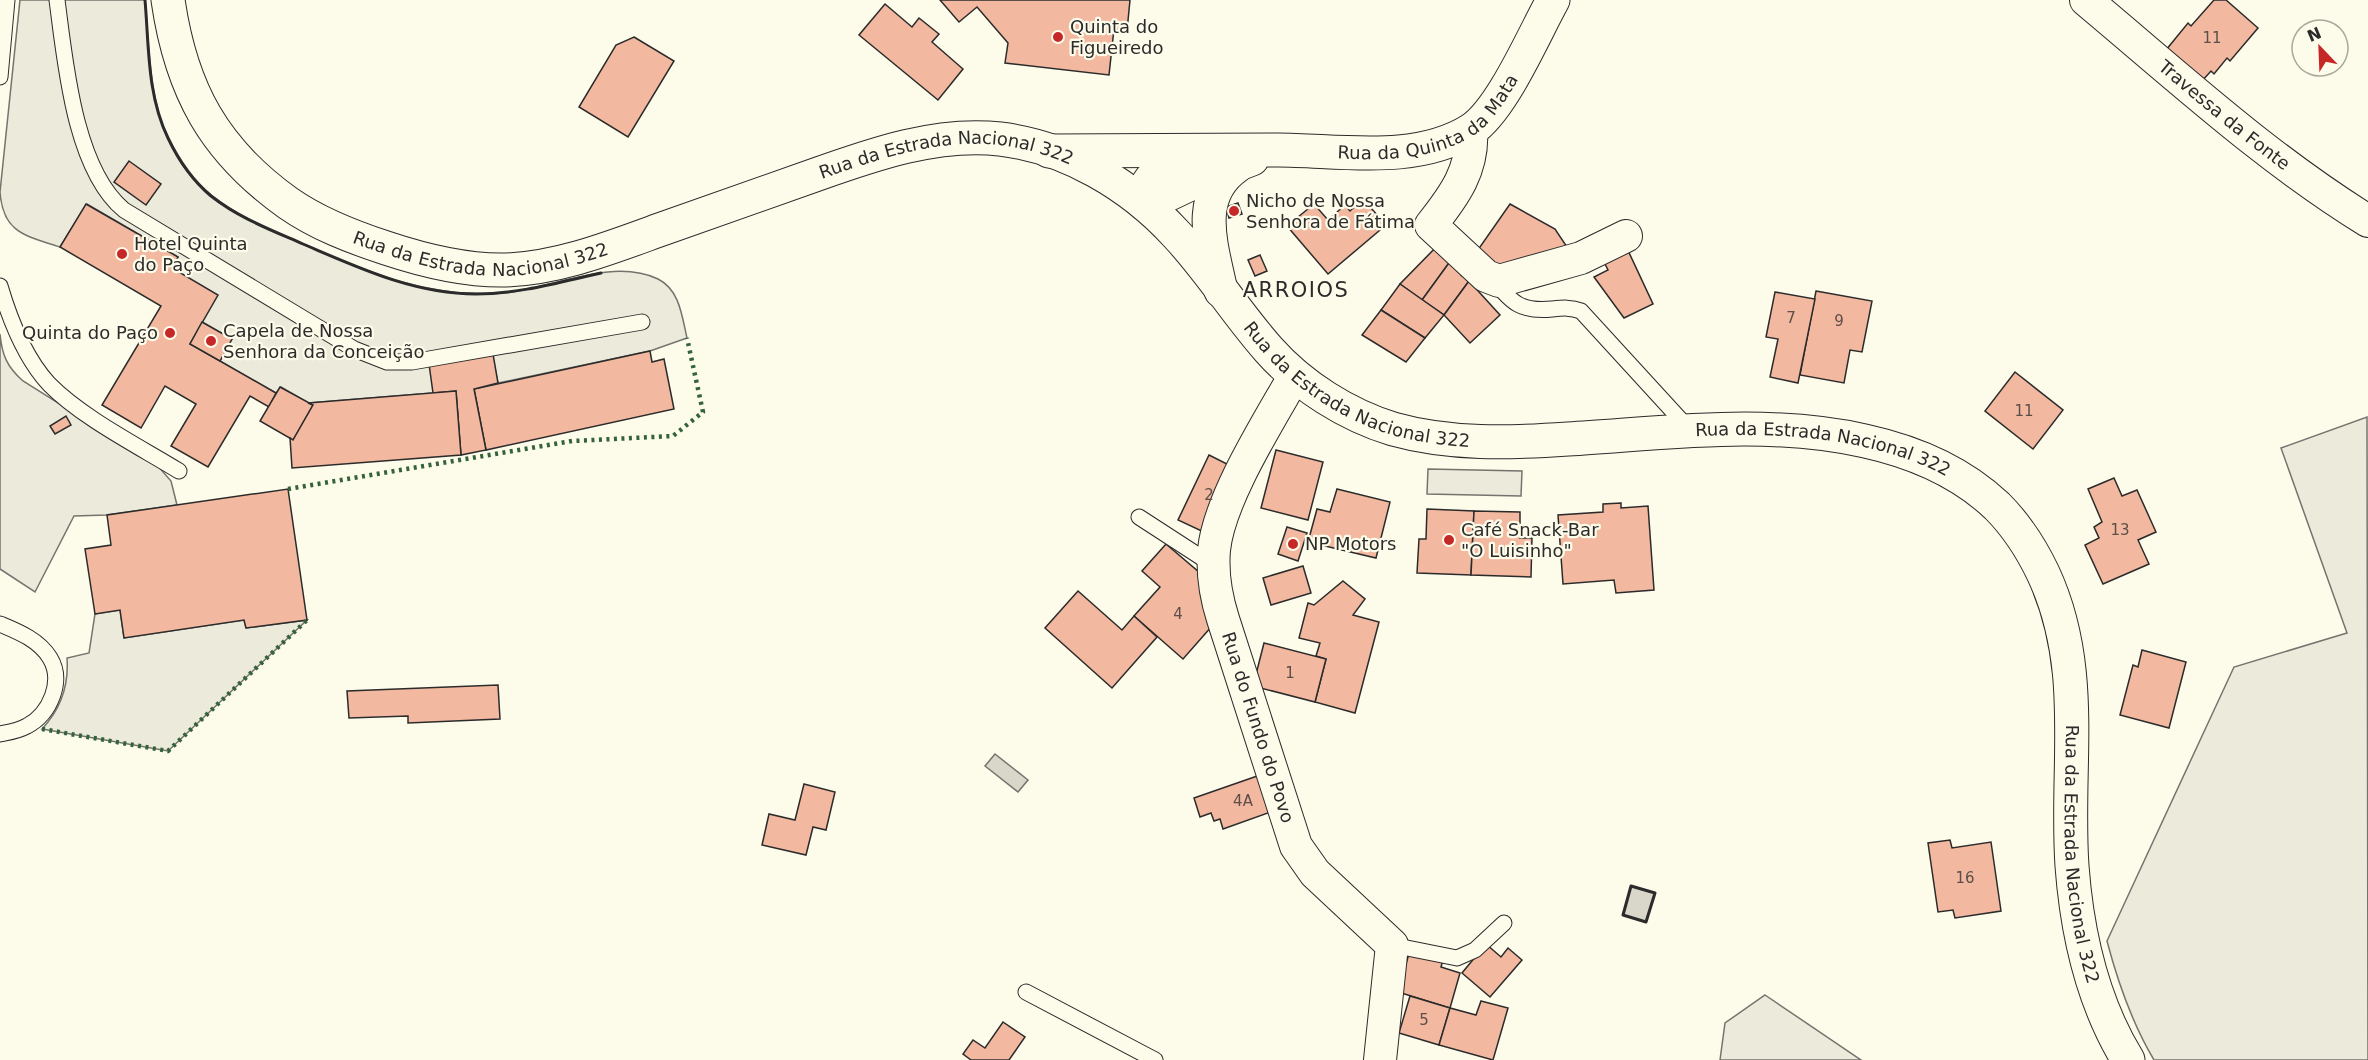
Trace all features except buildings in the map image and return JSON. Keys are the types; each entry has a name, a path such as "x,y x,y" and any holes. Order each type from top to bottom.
{"main road":[{"name":"Rua da Estrada Nacional 322","path":"168,0 176,47 197,104 220,138 266,186 295,208 344,233 398,252 474,269 510,270 564,261 624,243 842,165 893,150 923,143 982,138 1017,142 1049,151 1104,176 1146,205 1184,243 1273,355 1295,375 1330,400 1393,429 1434,437 1498,442 1758,429 1808,431 1848,437 1908,452 1945,468 1981,492 2011,521 2023,537 2049,588 2062,626 2070,667 2073,714 2071,839 2077,910 2086,955 2101,1002 2128,1060"},
{"name":"Rua da Quinta da Mata","path":"1287,150 1373,152 1419,149 1455,138 1471,130 1486,118 1495,106 1553,0"},
{"path":"1207,151 1156,173 1146,188 1146,205 1205,177 1252,159 1287,150"},
{"path":"1049,151 1287,150"},
{"path":"1221,291 1209,224 1210,204 1221,179 1236,167 1252,159"}],"street":[{"name":"Travessa da Fonte","path":"2086,0 2272,156 2313,187 2368,221"},
{"path":"1471,130 1471,154 1463,179 1431,225 1494,281 1503,281 1581,258 1626,236"},
{"name":"Rua do Fundo do Povo","path":"1295,375 1232,494 1218,531 1213,565 1220,608 1296,846 1315,873 1392,945"},
{"path":"1380,1060 1392,945"}],"lane":[{"path":"0,77 7,0"},
{"path":"57,0 74,111 98,177 114,202 354,349 387,362 412,362 642,322"},
{"path":"1494,281 1510,300 1524,308 1539,310 1567,308 1581,311 1692,432"},
{"path":"0,286 19,337 48,382 73,405 179,471"},
{"path":"1139,517 1213,565"},
{"path":"0,624 24,635 41,647 50,657 56,678 48,708 40,717 17,731 0,734"},
{"path":"1392,945 1457,958 1475,950 1503,923"},
{"path":"1026,992 1155,1060"}],"shaded area":[{"path":"20,0 145,0 152,81 168,139 190,175 204,189 235,212 289,238 378,274 426,288 451,292 503,293 601,273 621,271 640,273 658,279 671,290 679,305 687,338 650,351 498,383 492,354 433,393 308,403 281,387 276,393 220,361 232,339 202,322 172,268 178,257 87,204 60,247 27,236 12,225 6,217 0,192"},
{"path":"0,334 6,360 23,381 157,465 171,481 177,505 107,515 74,516 35,592 0,569"},
{"path":"2367,417 2368,1060 2154,1060 2126,1002 2107,941 2234,667 2347,633 2281,448"},
{"path":"1428,469 1522,471 1521,496 1427,494"},
{"path":"120,610 124,638 244,620 246,628 307,620 168,751 42,729 59,705 67,678 67,658 89,653 95,614"},
{"path":"995,754 1028,780 1018,792 985,766"},
{"path":"1631,886 1655,893 1646,922 1623,915"},
{"path":"1765,995 1861,1060 1720,1060 1725,1023"}],"hedge":[{"path":"288,489 572,441 673,436 703,412 687,338"},
{"path":"42,729 168,751 307,620"}],"wall":[{"path":"145,0 150,70 161,122 186,169 204,190 233,211 345,262 387,278 431,290 476,294 508,292 601,273"},
{"path":"1631,886 1655,893 1646,922 1623,915 1631,886"}],"place":[{"name":"Quinta do Figueiredo","path":"1058,37"},
{"name":"Nicho de Nossa Senhora de Fátima","path":"1234,211"},
{"name":"Hotel Quinta do Paço","path":"122,254"},
{"name":"Quinta do Paço","path":"170,333"},
{"name":"Capela de Nossa Senhora da Conceição","path":"211,341"},
{"name":"Café Snack-Bar \"O Luisinho\"","path":"1449,540"},
{"name":"NP Motors","path":"1293,544"}],"district":[{"name":"ARROIOS","path":"1296,290"}]}
